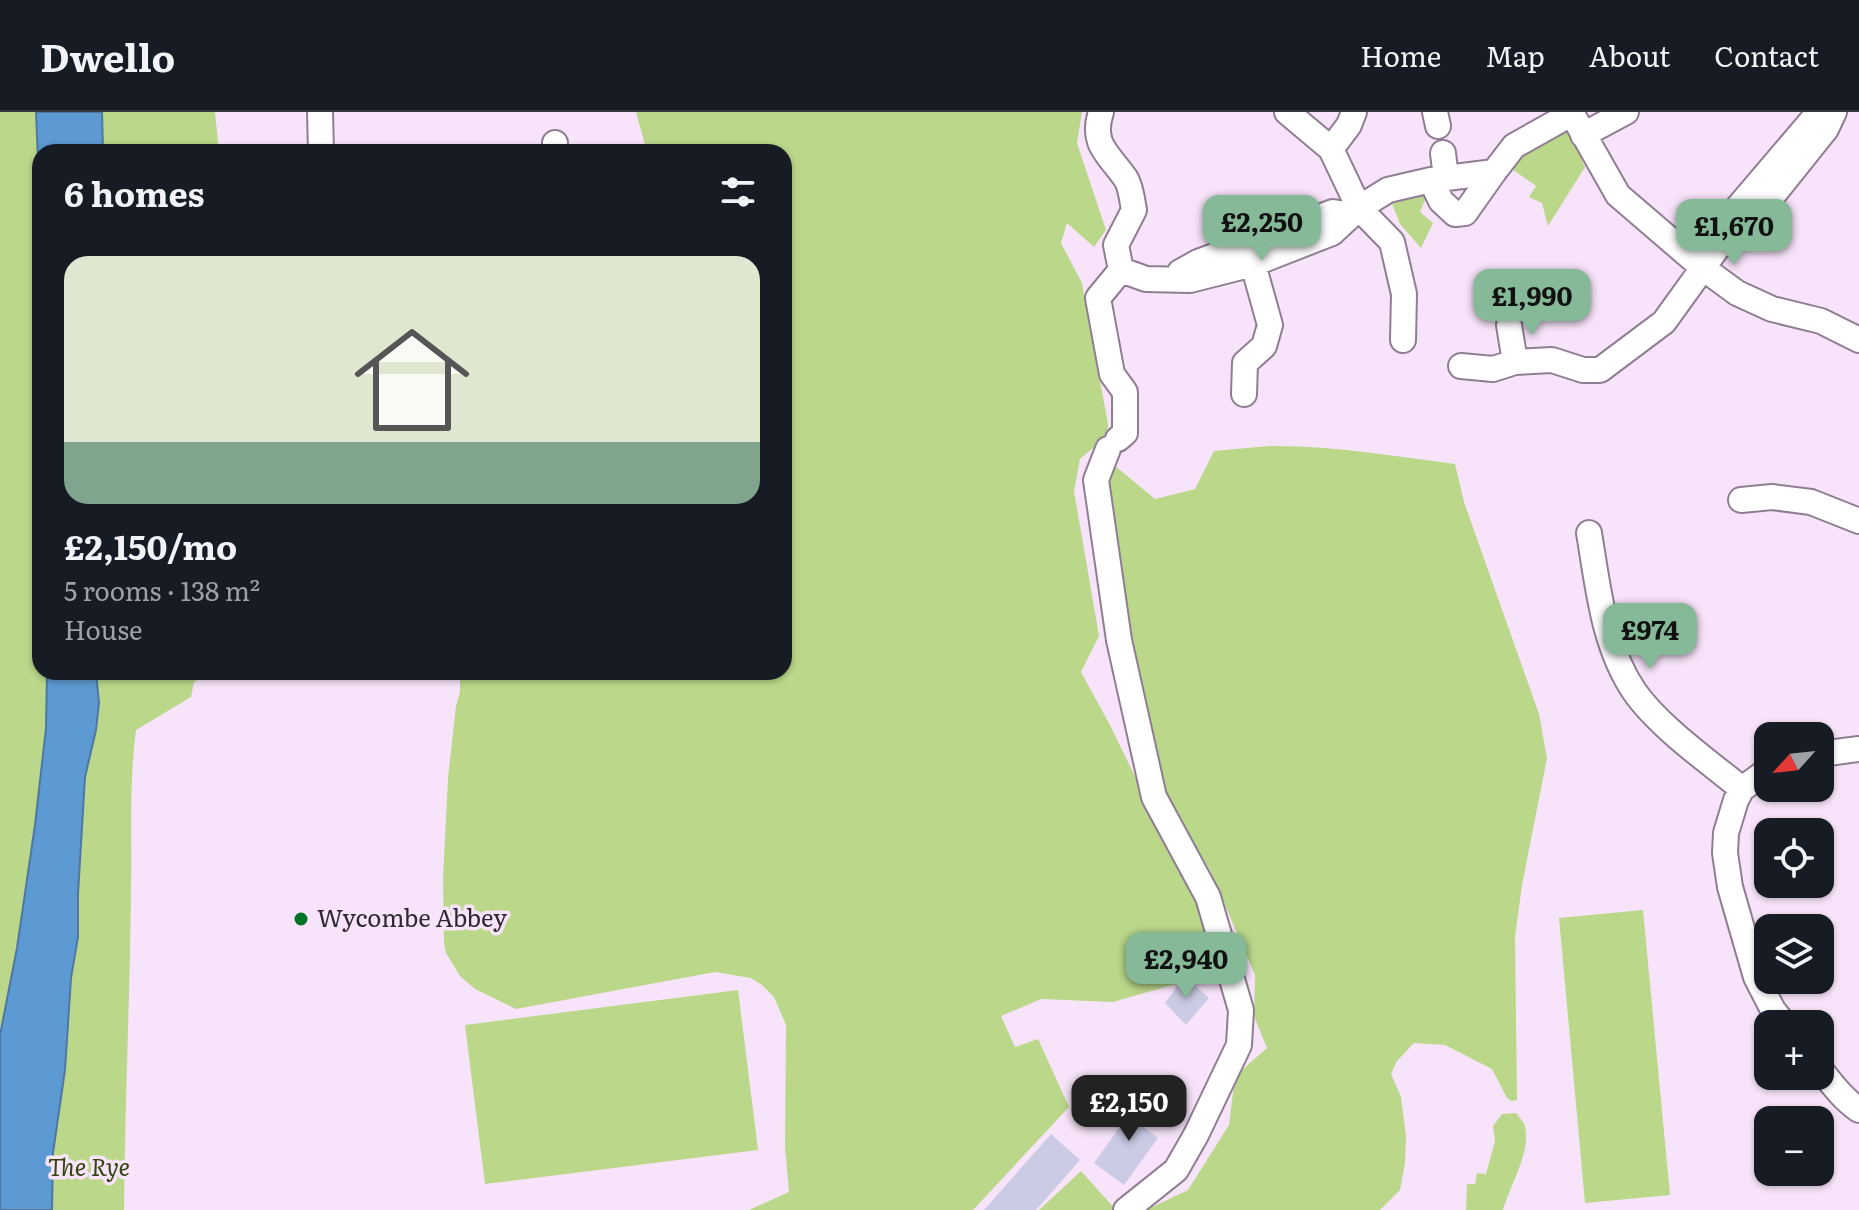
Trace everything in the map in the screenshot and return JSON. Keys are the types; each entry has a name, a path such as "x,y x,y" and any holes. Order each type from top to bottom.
{"street":[{"path":"320,112 321,144"},
{"path":"1101,112 1096,126 1104,152 1128,182 1134,210 1116,245 1121,270"},
{"path":"1287,112 1331,149 1355,212 1392,242 1404,294 1403,340"},
{"path":"1331,149 1349,125 1354,112"},
{"path":"1443,153 1439,179 1441,201 1455,214 1465,213 1514,146 1575,120 1626,112"},
{"path":"1718,247 1716,233 1819,112"},
{"path":"1461,366 1493,369 1515,362 1552,360 1583,370 1600,370 1664,322 1718,247 1742,234 1826,129 1834,112"},
{"path":"1575,120 1618,195 1703,268 1737,293 1772,309 1821,321 1859,340"},
{"path":"1121,270 1146,279 1190,280 1253,264 1332,233 1355,212 1388,190 1494,172"},
{"path":"1168,279 1198,262 1333,212 1355,212"},
{"path":"1244,394 1245,363 1264,346 1270,325 1253,264"},
{"path":"1121,270 1098,298 1112,374 1125,392 1125,433 1113,444 1096,480 1119,640 1154,797 1208,897 1241,1010 1239,1045 1183,1158 1176,1170 1126,1210"},
{"path":"1509,325 1515,362"},
{"path":"1741,500 1772,497 1811,502 1859,521"},
{"path":"1585,547 1610,642 1634,691 1663,722 1742,789"},
{"path":"1834,752 1859,749"},
{"path":"1754,780 1742,789 1736,800 1726,833 1725,853 1730,887 1756,977 1774,1010"},
{"path":"1834,1086 1859,1110"}],"green space":[{"path":"0,112 36,112 37,144 32,144 32,680 47,680 46,718 38,809 25,900 0,1035"},
{"path":"102,112 215,112 218,144 103,144"},
{"path":"636,112 1082,112 1077,143 1106,230 1094,247 1067,223 1061,243 1082,283 1108,424 1107,436 1080,459 1074,491 1099,636 1081,672 1210,931 1193,979 1113,1002 1041,999 1001,1016 1015,1047 1038,1039 1069,1107 973,1210 749,1210 789,1192 785,1147 786,1025 774,997 751,978 715,972 516,1009 475,989 460,976 446,953 443,878 448,778 460,680 792,680 792,144 645,144"},
{"path":"1571,127 1580,145 1578,152 1585,167 1548,226 1542,203 1529,197 1536,186 1512,169 1504,178 1515,155"},
{"path":"1418,189 1427,195 1420,212 1433,223 1421,248 1400,224 1389,196"},
{"path":"1269,446 1339,449 1455,464 1464,502 1539,714 1547,758 1515,937 1517,1100 1507,1098 1492,1069 1445,1045 1414,1043 1397,1061 1391,1074 1401,1097 1406,1136 1405,1163 1400,1190 1380,1210 1146,1210 1188,1190 1229,1125 1235,1076 1267,1048 1254,1016 1255,975 1210,870 1159,788 1137,685 1103,486 1114,465 1155,499 1195,489 1214,451"},
{"name":"The Rye","path":"97,680 198,680 194,682 191,697 136,730 132,789 124,1210 52,1210 53,1153 78,937 85,777 99,703"},
{"path":"1643,910 1670,1195 1585,1203 1559,918"},
{"path":"738,990 758,1150 485,1184 465,1025"},
{"path":"1516,1113 1524,1123 1526,1144 1503,1210 1466,1210 1467,1184 1475,1184 1477,1173 1486,1174 1495,1141 1493,1126 1502,1114"},
{"path":"1081,1171 1116,1210 1039,1210"}],"water":[{"path":"36,112 102,112 103,144 37,144"},
{"path":"47,680 97,680 99,703 85,777 78,937 53,1153 52,1210 0,1210 0,1035 17,948 46,728"}],"building":[{"path":"1185,976 1209,998 1186,1025 1165,1003"},
{"path":"1144,1093 1158,1103 1141,1125 1158,1138 1124,1185 1094,1163"},
{"path":"1051,1134 1080,1160 1036,1210 984,1210"}],"place":[{"name":"Wycombe Abbey","path":"301,919"}]}
